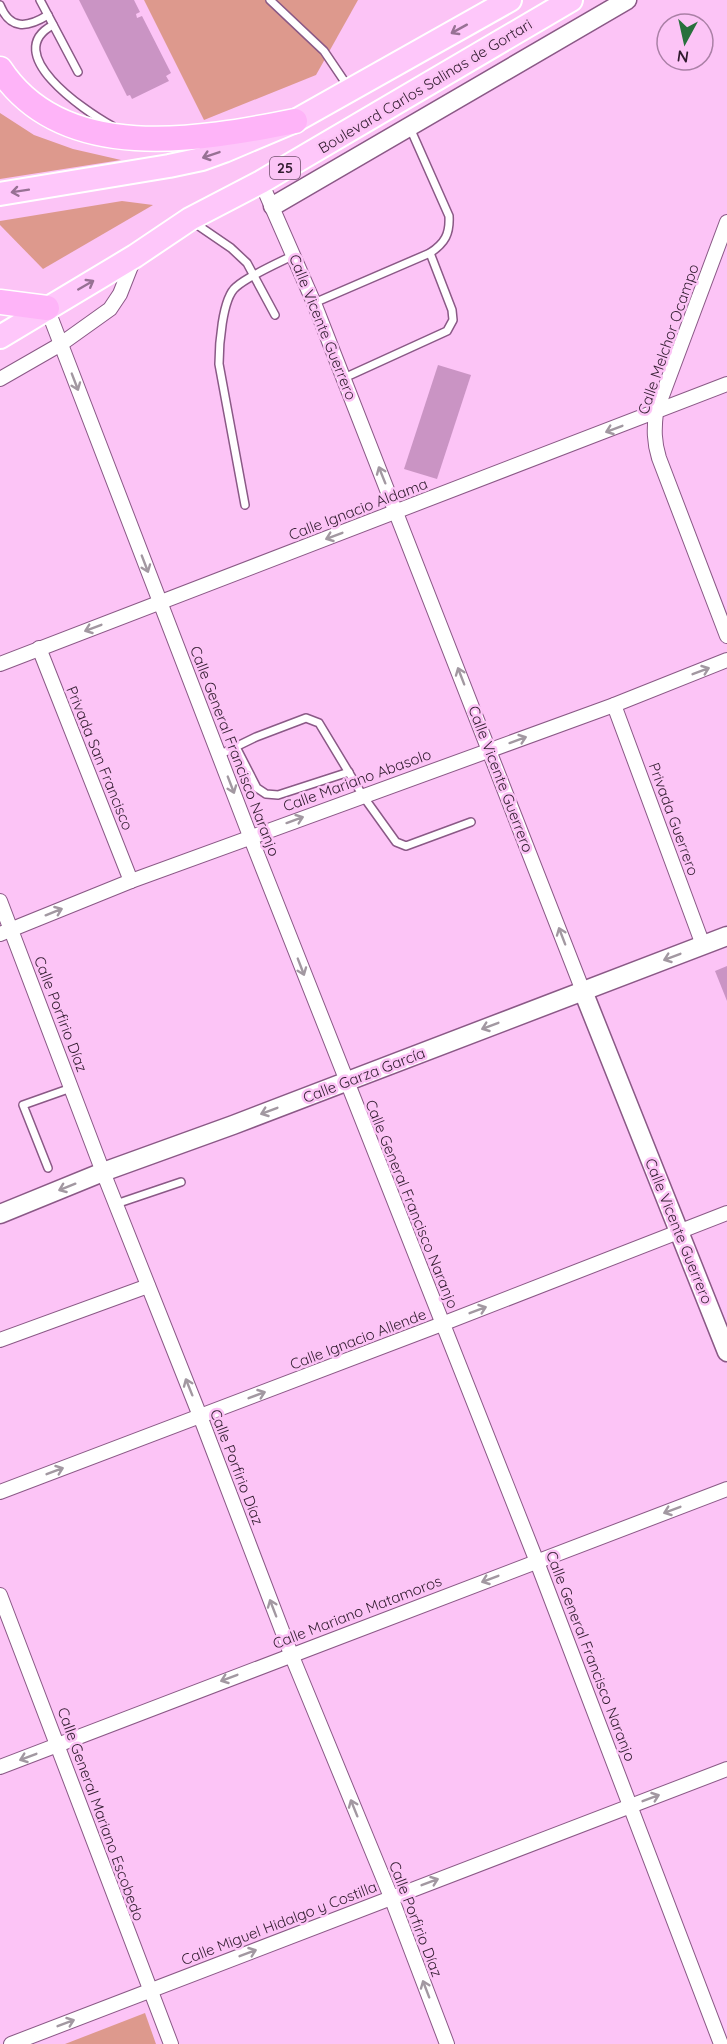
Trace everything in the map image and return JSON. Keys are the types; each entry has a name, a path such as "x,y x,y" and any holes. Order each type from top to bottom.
{"highway":[{"path":"0,69 19,92 43,110 65,123 90,132 148,139 240,132 295,121"},
{"path":"0,302 47,308"}],"main road":[{"name":"Boulevard Carlos Salinas de Gortari","path":"0,194 202,159 295,121 510,0"},
{"name":"Boulevard Carlos Salinas de Gortari","path":"0,337 135,256 190,219 261,182 571,0"}],"street":[{"path":"273,206 627,0"},
{"name":"Calle Vicente Guerrero","path":"261,182 294,255 344,378 582,991 727,1352"},
{"name":"Calle Melchor Ocampo","path":"727,222 656,412 655,444 727,636"},
{"path":"0,379 61,344 110,309 120,294 135,256"},
{"name":"Calle General Francisco Naranjo","path":"47,308 346,1082 537,1562 721,2044"},
{"name":"Calle Ignacio Aldama","path":"0,663 727,384"},
{"name":"Privada San Francisco","path":"39,648 131,881"},
{"name":"Calle Mariano Abasolo","path":"6,932 250,836 614,705 727,660"},
{"name":"Privada Guerrero","path":"614,705 703,945"},
{"name":"Calle Porfirio Díaz","path":"1,908 6,932 71,1088 201,1416 291,1654 391,1897 447,2044"},
{"name":"Calle Garza García","path":"0,1214 103,1172 727,936"},
{"name":"Calle Ignacio Allende","path":"0,1492 727,1213"},
{"path":"0,1340 148,1286"},
{"name":"Calle Mariano Matamoros","path":"0,1767 727,1489"},
{"name":"Calle General Mariano Escobedo","path":"0,1595 171,2044"},
{"name":"Calle Miguel Hidalgo y Costilla","path":"11,2044 727,1768"}],"lane":[{"path":"40,0 78,72"},
{"path":"270,0 324,51 351,90"},
{"path":"0,4 9,21 16,24 37,22 48,15"},
{"path":"30,38 44,28 53,25"},
{"path":"34,70 52,87 86,111 135,139"},
{"path":"314,303 430,253 440,247 446,239 450,216 409,126"},
{"path":"190,219 231,248 247,264 275,315"},
{"path":"344,378 447,331 453,320 452,310 430,253"},
{"path":"245,505 220,380 219,346 229,297 236,286 294,255"},
{"path":"219,755 256,737 306,718 319,723 363,796 396,842 406,846 471,822"},
{"path":"236,747 257,788 266,794 278,795 349,772"},
{"path":"48,1167 23,1105 71,1088"},
{"path":"116,1204 181,1182"}],"shaded area":[{"path":"144,0 358,0 316,75 204,120"},
{"path":"0,113 34,135 73,149 121,160 0,179"},
{"path":"122,201 153,205 43,269 0,225 0,221"},
{"path":"145,2013 156,2044 65,2044"}],"building":[{"path":"79,0 134,0 140,12 136,14 137,18 142,16 171,73 166,76 169,81 132,99 130,95 127,96"},
{"path":"438,365 471,375 437,479 404,469"},
{"path":"727,966 727,1001 715,971"}]}
